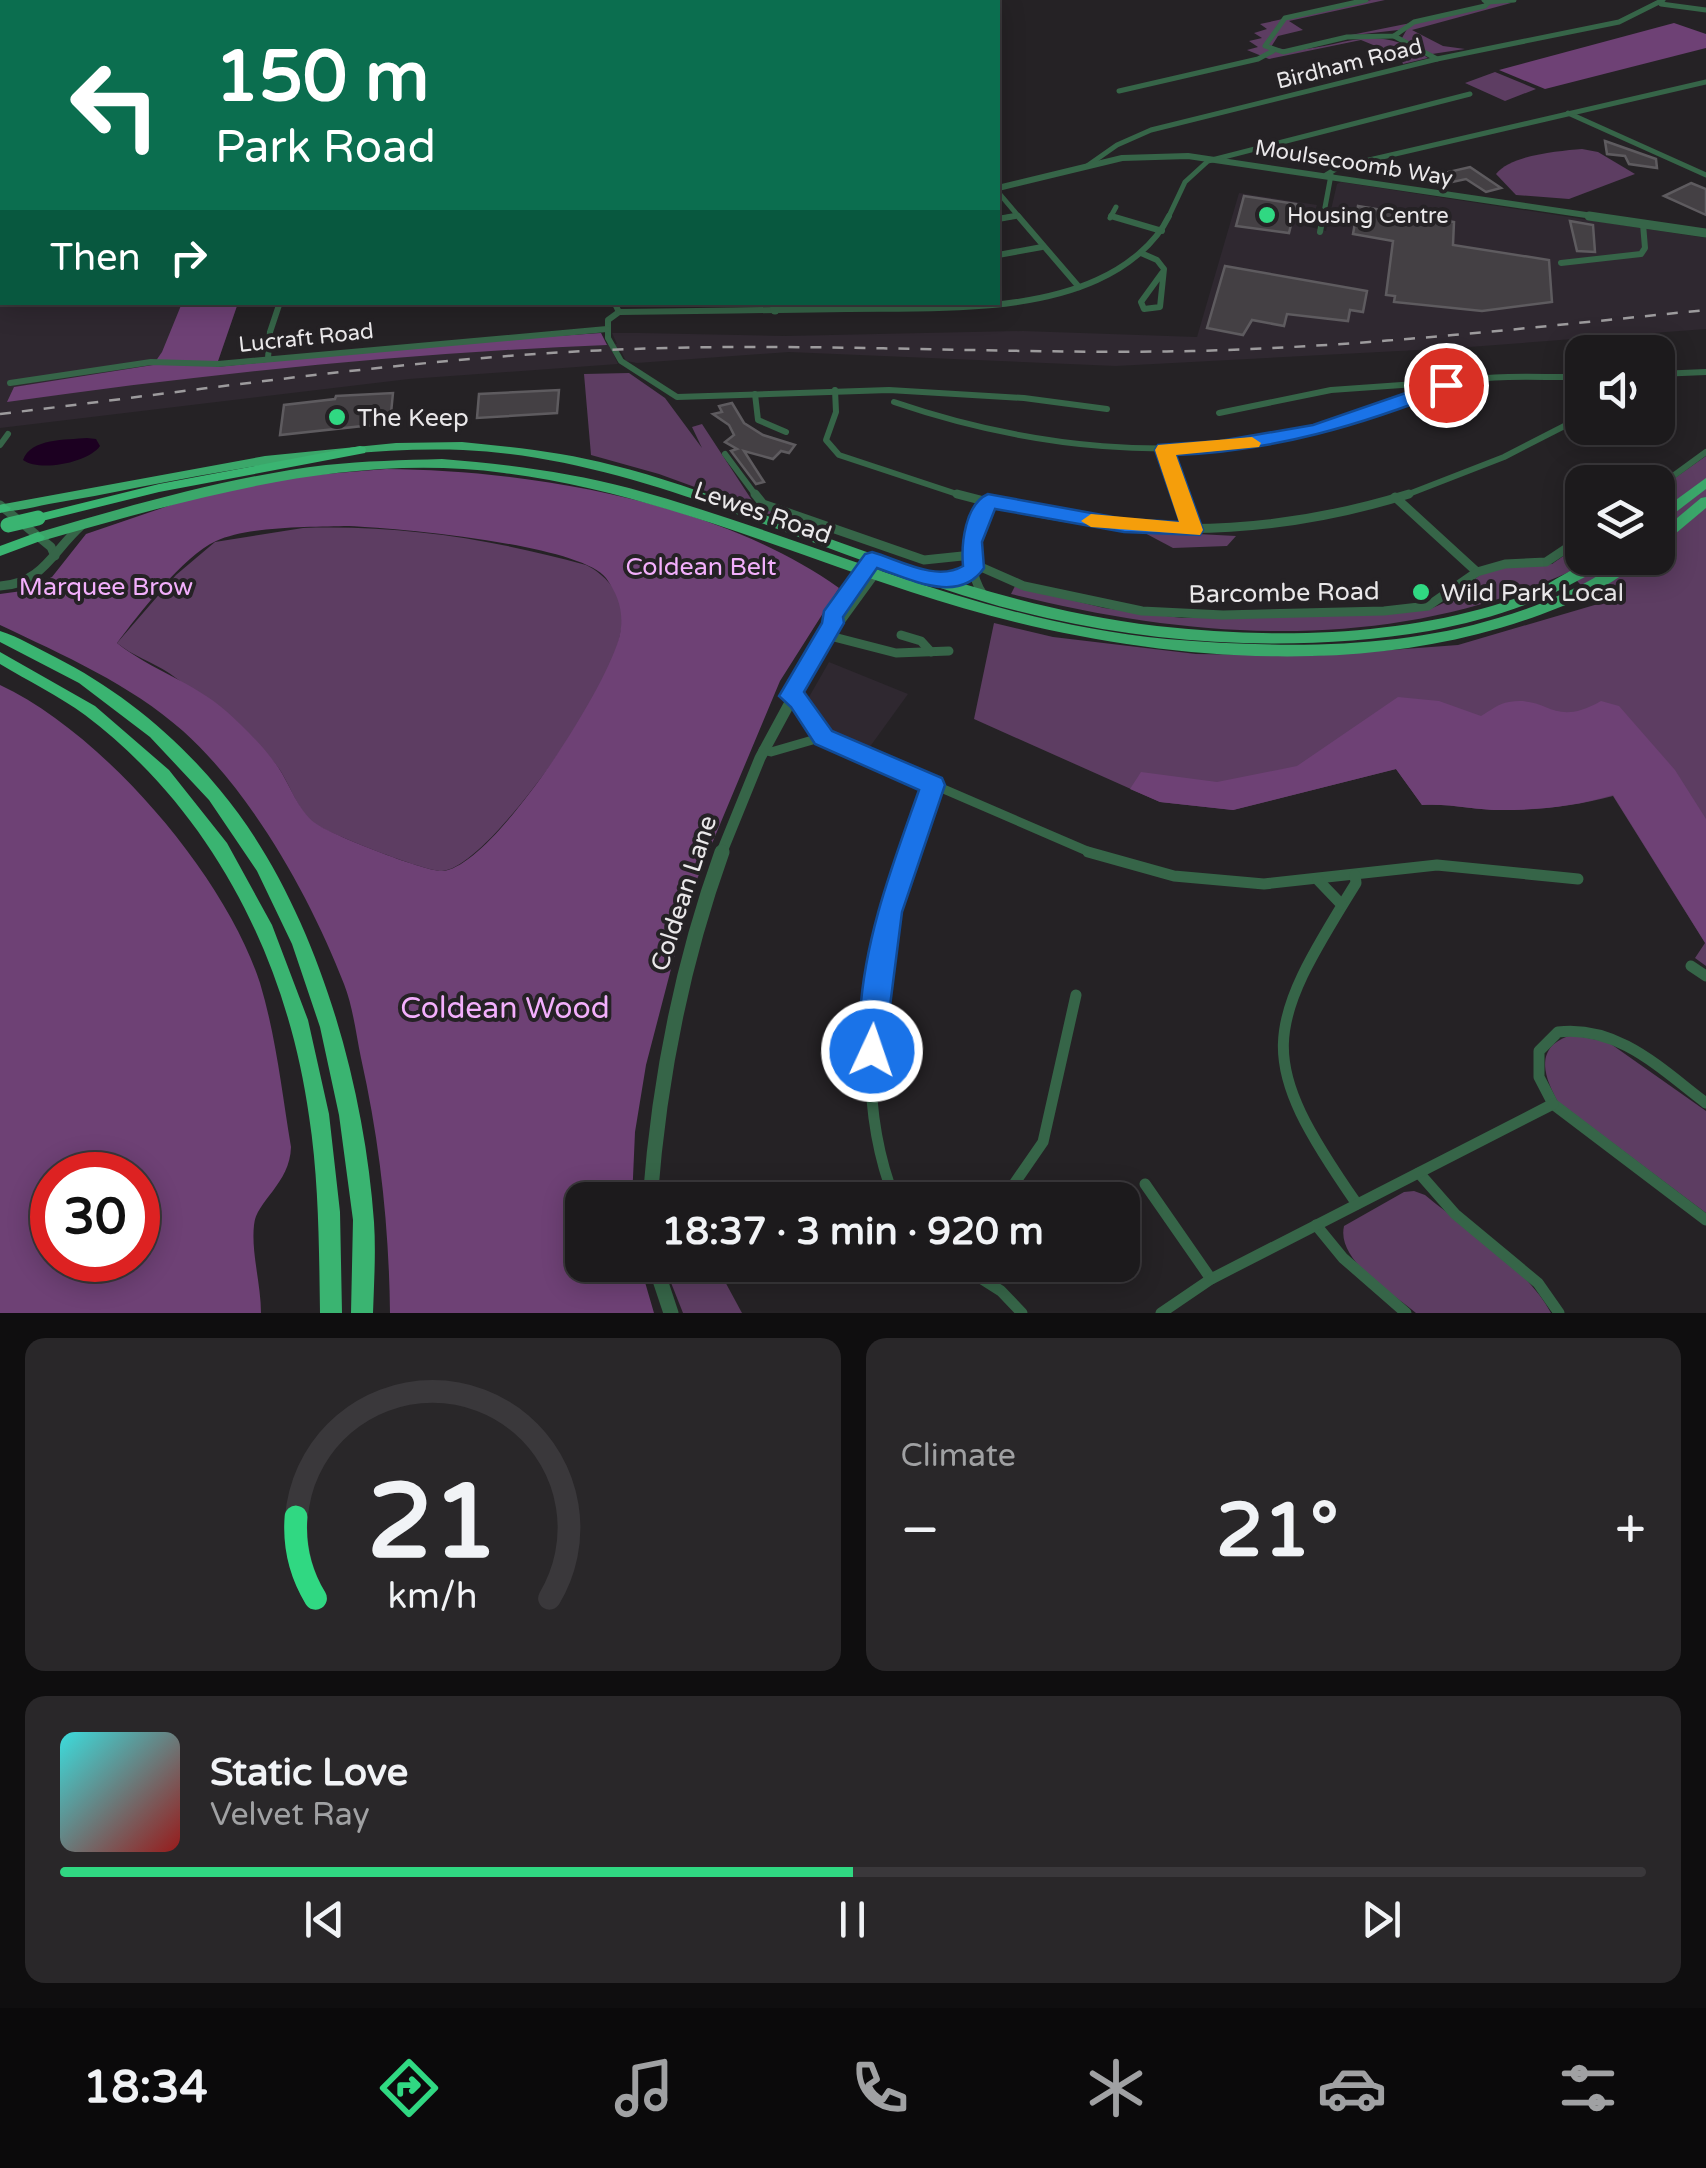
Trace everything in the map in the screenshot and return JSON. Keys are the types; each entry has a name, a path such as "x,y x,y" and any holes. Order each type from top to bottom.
{"highway":[{"path":"4,526 159,488 360,450"},
{"path":"0,551 38,536"},
{"path":"0,636 68,668 171,744 210,787 262,858 307,951 338,1054 363,1210 362,1313"},
{"path":"0,657 75,698 142,752 187,799 252,899 298,1014 321,1119 333,1229 331,1313"}],"main road":[{"name":"Lewes Road","path":"1,507 242,462 360,450 476,447 572,458 680,489 872,567 1086,621 1174,632 1253,636 1363,633 1509,607 1578,575"},
{"name":"Lewes Road","path":"38,536 197,492 298,470 434,463 533,472 614,488 872,567 1048,627 1207,648 1313,650 1406,642 1501,626 1568,598 1607,575"},
{"path":"1675,506 1706,482"},
{"path":"1675,527 1706,502"},
{"path":"987,597 986,606 1048,627"}],"street":[{"path":"1274,51 1265,45 1285,18 1366,0"},
{"path":"1394,36 1414,22 1484,7 1486,1 1514,0"},
{"path":"1662,2 1706,10"},
{"name":"Birdham Road","path":"1086,166 1117,145 1151,130 1438,59 1629,19 1662,2"},
{"path":"1119,91 1258,59 1274,51 1346,37 1394,36 1438,59"},
{"path":"1320,232 1330,170 1706,82"},
{"path":"1000,302 1079,286 1108,275 1141,253 1162,231 1185,182 1208,161 1470,94"},
{"path":"1568,113 1706,175"},
{"name":"Moulsecoomb Way","path":"1000,190 1086,166 1142,156 1217,159 1706,233"},
{"path":"1357,164 1364,180"},
{"path":"1000,193 1015,216 1079,286"},
{"path":"1116,207 1108,222 1162,231"},
{"path":"1000,220 1015,216"},
{"path":"1561,263 1641,254 1645,248 1643,224"},
{"path":"1000,255 1042,247"},
{"path":"1141,253 1160,262 1162,272 1160,307 1147,310 1141,302 1162,272"},
{"path":"268,358 270,332 279,305"},
{"path":"616,305 619,312"},
{"path":"987,305 775,306 619,312 608,320 607,330 624,364 667,393 688,399 835,390 970,394 1108,408"},
{"name":"Lucraft Road","path":"10,383 152,362 218,364 607,330"},
{"path":"1675,373 1706,372"},
{"path":"894,402 1008,432 1165,450 1220,447 1301,434 1446,385 1565,377"},
{"path":"1219,412 1299,395 1430,383"},
{"path":"1372,386 1415,398"},
{"path":"835,390 836,412 826,440 833,451 908,479 988,501 1124,526 1192,530 1284,524 1395,497 1487,463 1565,425"},
{"path":"755,394 758,420 786,432"},
{"path":"917,410 925,402"},
{"path":"0,445 8,434"},
{"path":"1165,450 1192,530"},
{"path":"1675,475 1706,452"},
{"path":"725,454 766,506 924,560 973,563"},
{"path":"724,472 734,469"},
{"path":"1395,497 1478,572"},
{"path":"987,597 975,586 971,542 988,501"},
{"path":"1,507 38,536 55,556"},
{"path":"0,586 35,580 64,540 87,521"},
{"name":"Barcombe Road","path":"973,563 1013,583 1094,603 1167,614 1223,615 1384,611 1428,606 1478,572 1505,564 1546,562 1565,549"},
{"path":"940,582 964,577 973,563"},
{"name":"Coldean Lane","path":"651,1182 657,1108 676,996 712,875 763,750 791,696 829,629 840,620 872,567"},
{"path":"829,629 883,650 949,651"},
{"path":"901,635 921,641 932,652"},
{"path":"791,696 799,700 823,738 1122,865 1210,881 1264,884 1437,865 1578,880"},
{"path":"763,750 771,752 823,738"},
{"path":"887,1182 878,1160 874,1128 875,997 894,891 933,785"},
{"path":"1355,876 1356,883 1298,980 1283,1024 1280,1055 1293,1107 1356,1204"},
{"path":"1318,880 1341,904"},
{"path":"1691,966 1706,976"},
{"path":"1015,1182 1043,1142 1076,995"},
{"path":"1706,1103 1612,1038 1579,1028 1558,1032 1539,1050 1538,1077 1554,1104 1706,1220"},
{"path":"1161,1313 1211,1278 1554,1104"},
{"path":"1419,1174 1455,1214 1538,1282 1559,1313"},
{"path":"1145,1184 1211,1278"},
{"path":"1316,1225 1344,1258 1406,1313"},
{"path":"661,1282 671,1313"},
{"path":"987,1282 1002,1291 1022,1313"}],"shaded area":[{"path":"1385,0 1289,21 1303,30 1278,36 1271,47 1292,50 1367,38 1386,39 1428,58 1403,64 1400,56 1361,40 1269,59 1247,50 1258,47 1249,41 1262,38 1254,33 1267,29 1260,24"},
{"path":"1491,3 1511,3 1412,30 1443,46 1465,49 1432,54 1402,38 1407,29 1346,36 1485,8"},
{"path":"1495,72 1536,89 1505,101 1465,83"},
{"path":"1582,149 1598,152 1635,174 1569,199 1516,195 1496,174 1523,158"},
{"path":"1341,182 1706,238 1706,329 1565,335 1565,340 1456,348 1116,366 789,352 637,363 626,361 621,351 612,351 618,364 409,379 0,428 0,305 237,305 216,367 601,333 607,344 617,344 612,333 784,336 1023,331 1197,337 1239,193 1317,205 1310,227 1326,231 1337,184"},
{"path":"629,373 665,398 702,448 692,427 702,424 757,508 774,512 769,514 659,474 591,455 584,374"},
{"path":"96,439 100,446 75,461 40,465 23,460 41,444"},
{"path":"1706,456 1706,966 1695,958 1705,943 1613,796 1530,809 1422,805 1396,769 1233,810 1160,802 974,719 994,623 1053,637 1196,654 1310,656 1458,645 1598,604 1572,575 1675,575 1675,478"},
{"path":"303,528 411,532 516,548 586,565 608,581 619,598 622,618 612,663 585,713 511,815 462,863 442,871 433,870 378,852 315,824 303,811 279,768 249,739 169,673 117,643 176,575 215,542"},
{"path":"1141,531 1236,536 1227,546 1173,548"},
{"path":"1565,555 1565,574 1501,598 1432,616 1362,627 1293,631 1152,622 1011,594 1015,586 1104,608 1182,618 1428,610 1448,601 1481,574 1498,568 1552,564"},
{"path":"829,662 908,694 869,748 831,732 809,697"},
{"path":"1572,1035 1608,1042 1706,1111 1706,1213 1558,1102 1545,1062 1552,1046"},
{"path":"1404,1192 1425,1195 1511,1265 1551,1313 1416,1313 1368,1275 1349,1252 1344,1226"},
{"path":"671,1282 725,1282 742,1313 683,1313"}],"green space":[{"path":"1674,23 1706,34 1706,48 1545,89 1499,70"},
{"path":"181,305 237,305 216,367 601,333 607,345 306,366 7,402 14,387 153,365"},
{"name":"Coldean Wood","path":"386,469 561,484 681,513 738,533 791,558 839,588 780,681 690,896 646,1065 635,1132 633,1182 565,1182 565,1282 645,1282 654,1313 390,1313 382,1185 352,1011 330,951 297,883 233,785 183,731 118,685 0,625 0,594 22,591 52,577 86,534 212,491 289,477","holes":["349,526 444,534 525,547 589,566 606,578 614,591 621,619 612,658 546,770 490,840 464,862 442,871 378,852 315,823 299,805 272,760 233,717 200,692 117,643 176,572 203,548 230,536 281,528"]},
{"path":"0,685 39,707 79,737 156,811 190,854 243,941 266,1003 291,1147 285,1171 260,1208 254,1225 261,1313 0,1313"},
{"path":"1398,697 1439,701 1481,716 1498,706 1522,701 1561,712 1585,709 1601,701 1619,706 1675,770 1706,819 1706,944 1613,795 1572,805 1530,809 1422,805 1396,769 1233,810 1160,802 1130,789 1141,772 1217,782 1297,766"}],"building":[{"path":"1605,141 1656,159 1657,168 1629,164 1625,156 1607,154"},
{"path":"1470,167 1501,188 1486,192 1466,179 1443,184 1431,176"},
{"path":"1691,183 1706,189 1706,215 1664,196"},
{"name":"Housing Centre","path":"1244,196 1296,204 1289,233 1236,226"},
{"path":"1358,206 1454,222 1453,245 1549,260 1552,302 1482,311 1394,302 1395,296 1386,295 1393,241 1353,234"},
{"path":"1570,221 1593,225 1595,252 1577,251"},
{"path":"1225,266 1367,291 1363,312 1350,310 1348,321 1287,314 1284,326 1252,320 1243,335 1207,328"},
{"path":"559,390 557,413 477,418 479,394"},
{"name":"The Keep","path":"393,393 390,423 280,435 284,405 336,396"},
{"path":"732,403 744,423 763,435 795,445 789,453 781,451 773,459 744,451 764,482 756,484 731,451 737,449 725,442 734,435 729,425 713,414 722,412 719,406"}],"railway":[{"path":"0,414 303,376 531,354 753,347 1119,352 1256,349 1706,310"}],"slow traffic":[{"path":"1091,521 1192,530 1165,450 1252,443"}],"place":[{"name":"Housing Centre","path":"1267,215"},
{"name":"The Keep","path":"337,417"},
{"name":"Wild Park Local","path":"1421,592"}],"route":[{"path":"872,1051 876,990 889,912 933,785 823,738 799,700 791,696 833,623 832,616 872,559 940,582 966,576 974,568 971,542 988,501 1124,526 1192,530 1165,450 1220,447 1314,431 1362,418 1446,385"}],"park label":[{"name":"Coldean Belt","path":"701,566"},
{"name":"Marquee Brow","path":"106,586"}]}
